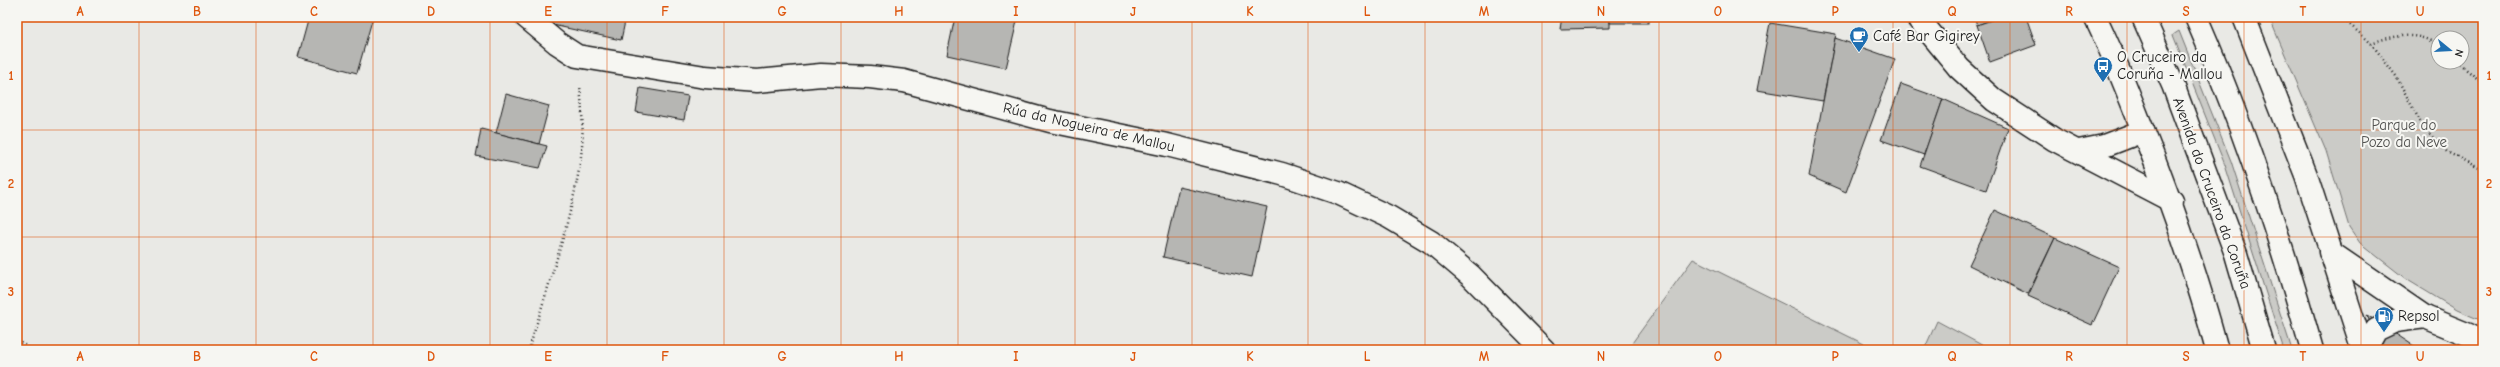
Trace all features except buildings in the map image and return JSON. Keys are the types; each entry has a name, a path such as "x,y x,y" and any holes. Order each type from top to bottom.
{"street":[{"path":"526,17 558,43 577,56"},
{"path":"1917,17 1959,68 1994,100 2028,124 2172,202"},
{"path":"2095,17 2109,44 2172,202 2196,272 2217,350"},
{"name":"Avenida do Cruceiro da Coruña","path":"2143,17 2173,84 2236,254 2264,350"},
{"path":"2196,17 2233,103 2256,167 2312,350"},
{"path":"2244,17 2306,175 2330,252 2364,350"},
{"name":"Rúa da Nogueira de Mallou","path":"577,56 713,78 757,81 821,75 870,77 904,81 1050,121 1167,145 1282,174 1338,193 1389,217 1431,242 1471,276 1544,350"},
{"path":"2079,151 2104,146 2143,131"},
{"path":"2330,252 2426,317 2482,342"},
{"path":"2364,350 2376,330 2395,321 2426,317"}],"path":[{"path":"2341,17 2371,43 2396,76 2423,127 2447,152 2483,170"},
{"path":"2371,43 2394,35 2430,39"},
{"path":"529,350 568,213 581,156 582,116 577,56"},
{"path":"2467,70 2483,83"},
{"path":"17,342 34,350"}],"green space":[{"name":"Parque do Pozo da Neve","path":"2269,17 2483,17 2483,313 2480,320 2457,310 2406,279 2360,243 2349,227 2326,151"},
{"path":"2179,31 2231,161 2292,350 2284,350 2225,165 2173,35"},
{"path":"1693,259 1876,350 1627,350"},
{"path":"1937,321 1991,350 1924,350"}],"place":[{"name":"Café Bar Gigirey","path":"1859,53"},
{"name":"O Cruceiro da Coruña - Mallou","path":"2103,83"},
{"name":"Repsol","path":"2384,333"}]}
